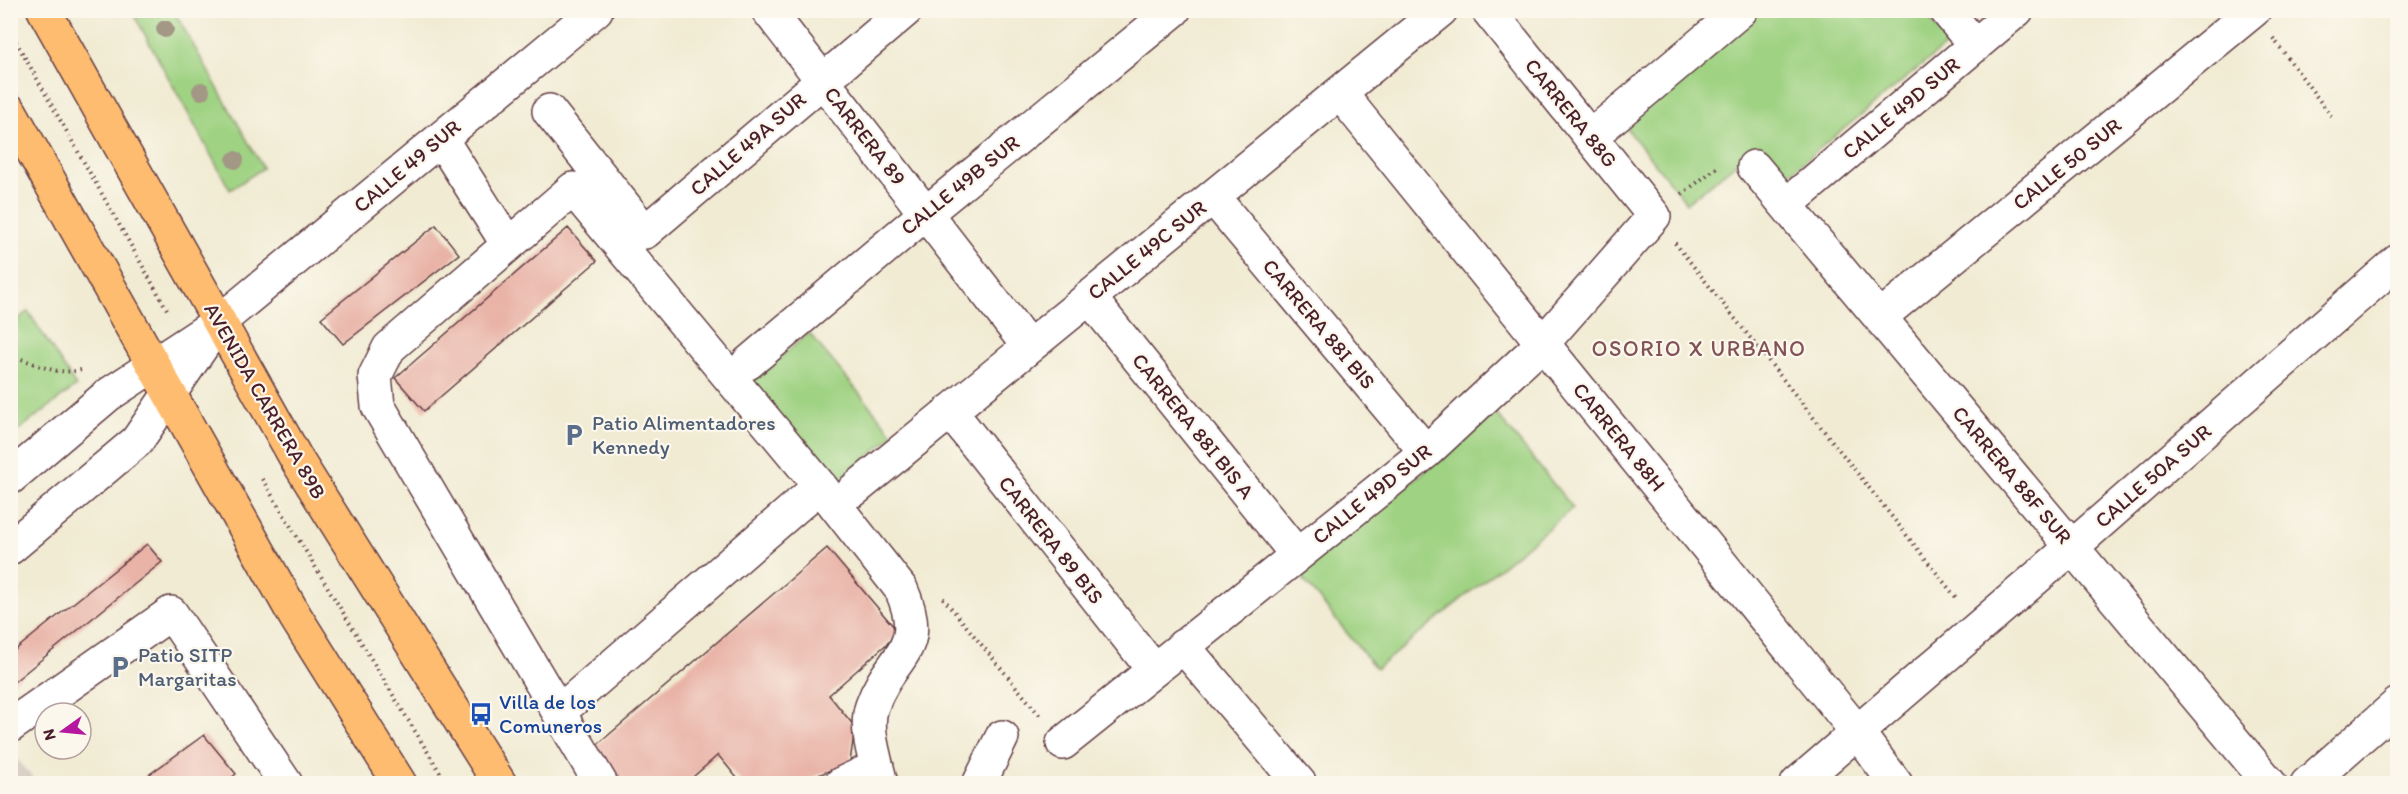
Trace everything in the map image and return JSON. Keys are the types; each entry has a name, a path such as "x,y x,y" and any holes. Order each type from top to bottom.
{"main road":[{"name":"AVENIDA CARRERA 89B","path":"44,10 303,470 500,783"},
{"path":"10,111 295,616 400,783"}],"street":[{"name":"CALLE 49 SUR","path":"10,478 108,395 219,322 596,10"},
{"name":"CARRERA 89","path":"768,10 1029,347"},
{"name":"CALLE 49A SUR","path":"549,111 645,232 906,10"},
{"name":"CALLE 49B SUR","path":"748,363 1174,10"},
{"name":"CALLE 49C SUR","path":"854,490 1441,10"},
{"name":"CARRERA 88G","path":"1488,10 1654,216"},
{"path":"1590,137 1741,10"},
{"path":"1946,10 1975,46"},
{"name":"CALLE 49D SUR","path":"1786,205 2017,10"},
{"name":"CALLE 50 SUR","path":"1880,317 2253,11"},
{"name":"CARRERA 88H","path":"1340,93 1896,783"},
{"path":"441,139 507,243"},
{"name":"CARRERA 88F SUR","path":"1754,167 2270,783"},
{"path":"601,783 378,406 375,376 389,348 507,243 573,189 820,486 901,589 909,606 913,627 907,648 871,707 871,731 879,775 841,783"},
{"name":"CARRERA 88I BIS","path":"1213,197 1426,452"},
{"name":"CALLE 49D SUR","path":"1063,743 1426,452 1542,343 1654,216"},
{"name":"CALLE 50A SUR","path":"1797,783 2072,547 2397,261"},
{"name":"CARRERA 88I BIS A","path":"1089,297 1297,555"},
{"name":"CALLE 49 SUR","path":"10,548 137,441 219,322"},
{"name":"CARRERA 89 BIS","path":"950,411 1153,669"},
{"path":"559,712 820,486"},
{"path":"10,726 171,613 286,783"},
{"path":"1183,646 1288,779"},
{"path":"2307,783 2392,720"},
{"path":"979,783 1002,737"}],"path":[{"path":"2253,11 2331,116"},
{"path":"10,31 140,261"},
{"path":"1754,167 1740,150 1654,216 1980,627"},
{"path":"10,356 26,359 49,371 68,372 90,368"},
{"path":"260,476 447,783"}],"shaded area":[{"path":"11,752 37,783 11,783"}],"green space":[{"path":"132,11 174,11 263,168 230,190"},
{"path":"1761,11 1923,11 1949,43 1786,176 1760,144 1687,203 1623,124"},
{"path":"28,311 76,386 11,436 11,325"},
{"path":"809,333 894,435 833,486 748,384"},
{"path":"1496,413 1573,508 1376,669 1299,574"}],"building":[{"path":"436,225 459,254 343,344 321,318"},
{"path":"568,228 597,261 424,411 395,378"},
{"path":"147,544 162,562 10,685 10,654"},
{"path":"827,548 899,633 829,695 855,727 850,762 797,784 742,784 718,755 685,784 619,784 591,750"},
{"path":"204,735 236,774 224,784 136,784"}],"place":[{"name":"Patio Alimentadores Kennedy","path":"574,435"},
{"name":"Patio SITP Margaritas","path":"120,667"},
{"name":"Villa de los Comuneros","path":"481,714"}],"district":[{"name":"OSORIO X URBANO","path":"1699,348"}]}
